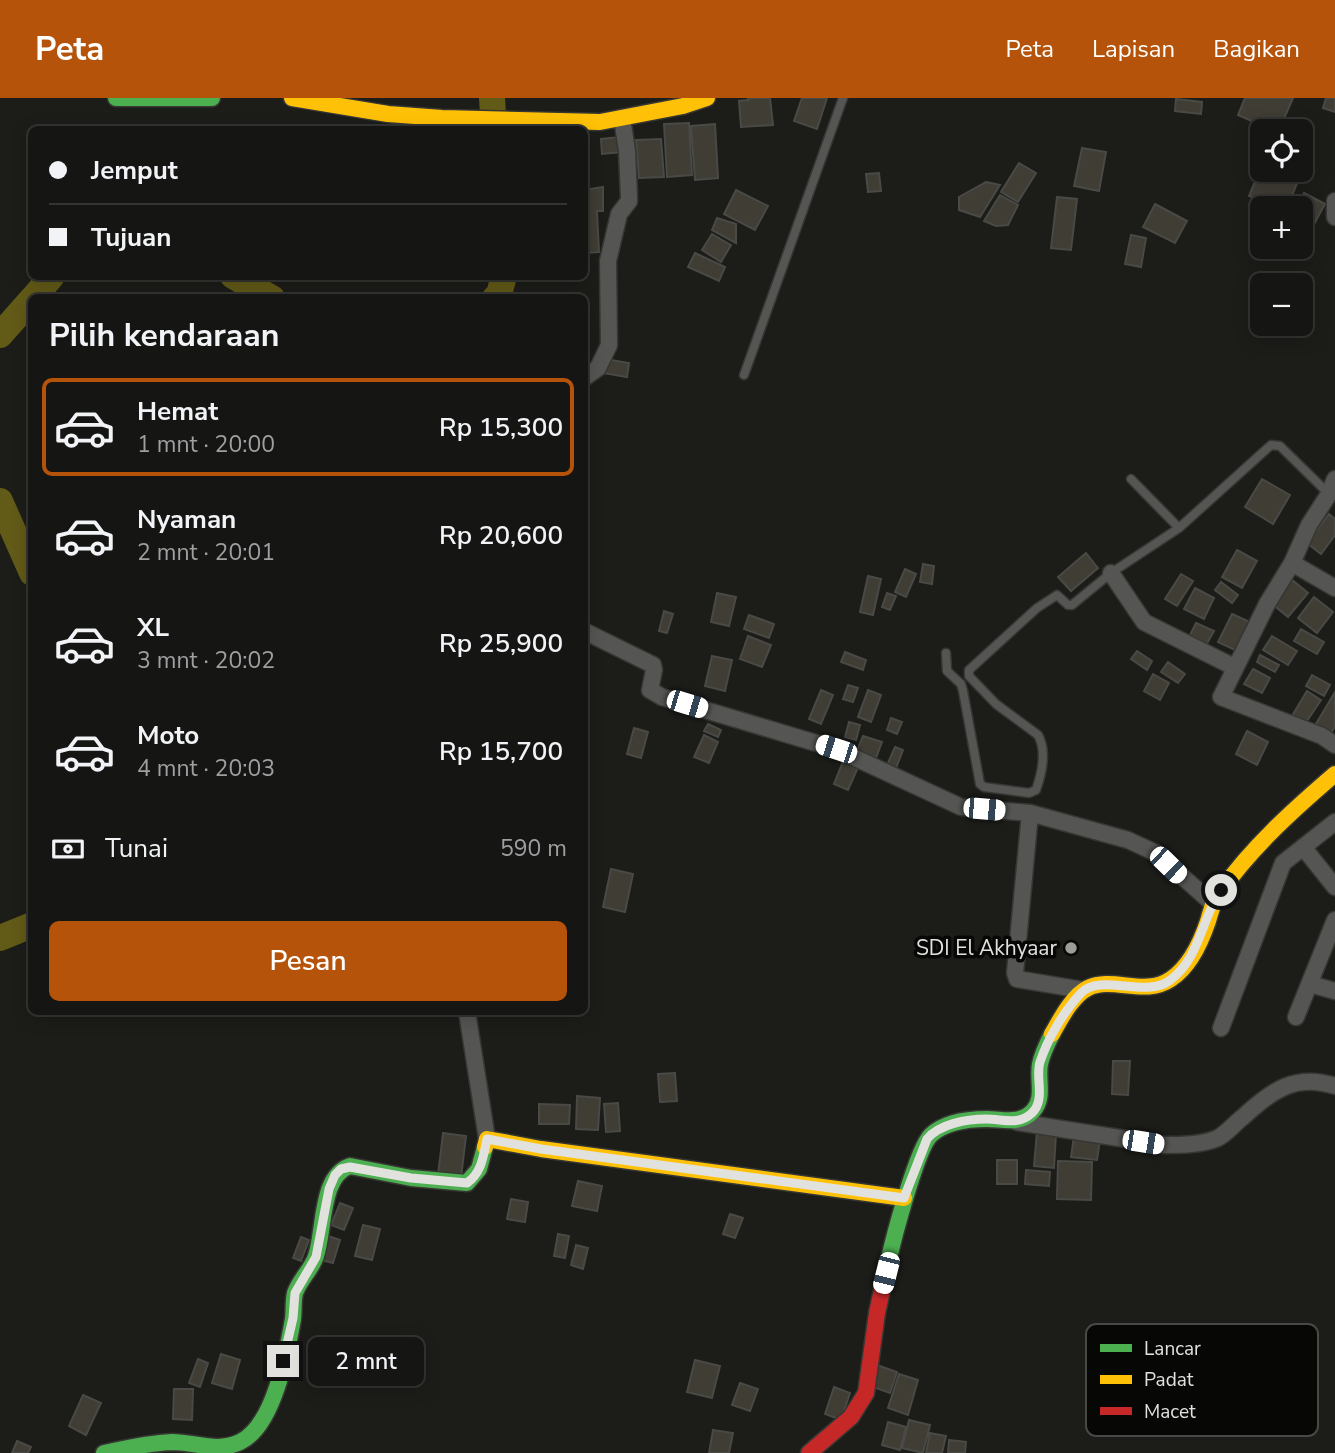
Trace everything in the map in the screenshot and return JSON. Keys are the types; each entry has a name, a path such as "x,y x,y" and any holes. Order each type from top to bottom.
{"street":[{"path":"116,98 212,98"},
{"path":"310,99 388,114 515,121 600,122 683,106 707,98"},
{"path":"588,375 598,368 609,345 608,261 618,214 627,204 629,197 622,118"},
{"path":"1335,201 1335,218"},
{"path":"1332,487 1267,604 1221,697 1322,736 1335,745"},
{"path":"1292,563 1335,588"},
{"path":"1111,573 1144,622 1234,667"},
{"path":"588,633 653,665 650,690 662,697 836,749 961,807 1030,813 1128,840 1156,853 1212,903"},
{"path":"1030,813 1015,973 1017,979 1083,990 1106,985 1158,987 1170,981 1184,967 1208,922 1212,903 1251,852 1335,774"},
{"path":"1221,1028 1283,863 1335,822"},
{"path":"1303,847 1335,887"},
{"path":"1296,1017 1334,927"},
{"path":"1310,984 1335,991"},
{"path":"1017,1122 1033,1112 1040,1100 1040,1064 1055,1027 1083,990"},
{"path":"104,1453 175,1442 216,1448 241,1442 259,1426 273,1403 293,1318 295,1293 316,1257 329,1189 341,1169 350,1167 411,1178 467,1183 476,1176 487,1139 467,1015"},
{"path":"809,1453 846,1422 860,1405 866,1392 877,1312 904,1198 933,1130 983,1119 1164,1145 1182,1145 1218,1138 1260,1101 1286,1084 1306,1082 1335,1086"},
{"path":"487,1139 555,1151 904,1198"}],"lane":[{"path":"744,375 843,98"},
{"path":"946,653 947,671 961,684 963,691 980,784 984,787 1029,793 1036,790 1040,778 1042,742 1038,735 988,696 969,676 969,670 1037,608 1057,595 1068,605 1072,605 1111,573 1179,528 1271,445 1280,446 1332,487"},
{"path":"1131,479 1179,528"}],"building":[{"path":"748,98 770,98 773,125 741,127 739,101"},
{"path":"802,98 827,98 817,129 794,121"},
{"path":"1245,98 1293,98 1284,119 1250,120 1238,115"},
{"path":"1326,98 1335,98 1335,112 1323,108"},
{"path":"1176,99 1202,102 1201,114 1175,111"},
{"path":"689,123 692,175 667,177 664,124"},
{"path":"715,124 718,178 695,180 691,126"},
{"path":"620,137 622,152 602,154 601,139"},
{"path":"661,139 664,177 639,178 636,140"},
{"path":"1082,148 1106,152 1099,191 1074,186"},
{"path":"1019,163 1036,173 1018,202 1001,192"},
{"path":"879,173 881,191 868,192 866,174"},
{"path":"986,182 1000,185 980,217 959,210 959,197"},
{"path":"1255,182 1298,182 1292,196 1249,196"},
{"path":"603,187 603,211 597,211 599,252 588,253 588,189"},
{"path":"736,190 768,206 755,230 724,214"},
{"path":"1000,195 1018,205 1008,225 996,226 984,221"},
{"path":"1057,197 1077,199 1071,250 1051,248"},
{"path":"1313,198 1325,204 1313,226"},
{"path":"1155,204 1187,221 1175,243 1143,227"},
{"path":"717,218 736,224 736,243 712,230"},
{"path":"712,234 731,245 721,262 702,250"},
{"path":"1131,235 1146,238 1141,267 1125,264"},
{"path":"695,253 725,267 719,281 688,267"},
{"path":"605,359 629,363 627,377 603,373"},
{"path":"1262,479 1290,495 1273,524 1245,507"},
{"path":"1329,514 1335,519 1335,535 1321,554 1307,543"},
{"path":"1237,550 1257,561 1242,588 1222,577"},
{"path":"1086,553 1098,568 1071,591 1058,577"},
{"path":"923,564 934,566 932,584 920,582"},
{"path":"905,569 916,574 906,597 895,592"},
{"path":"1181,574 1193,581 1177,606 1165,599"},
{"path":"868,576 881,579 873,615 860,612"},
{"path":"1291,579 1308,593 1288,617 1271,603"},
{"path":"1221,582 1238,595 1232,603 1215,590"},
{"path":"1195,588 1214,598 1204,619 1184,609"},
{"path":"717,593 736,597 729,626 711,622"},
{"path":"887,593 896,596 890,610 882,607"},
{"path":"1314,597 1333,612 1317,633 1298,618"},
{"path":"664,611 673,614 667,633 659,631"},
{"path":"1232,614 1250,622 1237,651 1218,642"},
{"path":"749,615 774,624 769,638 744,629"},
{"path":"1196,623 1214,631 1205,647 1188,639"},
{"path":"1301,629 1324,642 1317,654 1294,641"},
{"path":"748,636 771,645 762,667 740,659"},
{"path":"1272,636 1297,651 1288,665 1263,650"},
{"path":"1137,651 1152,661 1147,670 1131,659"},
{"path":"845,652 866,660 863,670 841,662"},
{"path":"1260,655 1279,665 1275,672 1257,662"},
{"path":"712,656 732,660 725,691 705,686"},
{"path":"1168,662 1185,674 1178,683 1161,672"},
{"path":"1253,669 1270,678 1262,693 1244,684"},
{"path":"1153,674 1169,683 1160,700 1144,691"},
{"path":"1312,675 1330,685 1324,696 1306,686"},
{"path":"848,685 858,688 853,702 843,699"},
{"path":"821,690 833,695 821,724 809,719"},
{"path":"868,690 881,695 871,722 858,717"},
{"path":"1307,691 1321,700 1305,724 1292,716"},
{"path":"1335,692 1335,726 1328,738 1313,729"},
{"path":"891,718 902,722 897,734 887,730"},
{"path":"849,722 860,725 856,740 845,737"},
{"path":"708,724 721,730 718,737 704,731"},
{"path":"634,728 648,732 641,758 627,754"},
{"path":"1247,731 1268,742 1257,765 1236,754"},
{"path":"704,735 718,742 709,763 694,757"},
{"path":"863,736 882,742 876,758 857,751"},
{"path":"895,747 903,750 896,768 887,765"},
{"path":"844,759 859,765 848,790 834,784"},
{"path":"611,869 633,874 625,912 603,907"},
{"path":"1113,1061 1130,1061 1128,1095 1112,1094"},
{"path":"675,1073 677,1101 660,1102 658,1074"},
{"path":"577,1096 600,1098 598,1130 576,1129"},
{"path":"618,1103 620,1131 606,1132 604,1104"},
{"path":"539,1104 570,1105 569,1124 539,1124"},
{"path":"1037,1132 1056,1133 1054,1168 1034,1166"},
{"path":"443,1133 466,1136 461,1178 438,1175"},
{"path":"1074,1136 1100,1140 1097,1160 1071,1157"},
{"path":"997,1160 1017,1160 1017,1184 997,1184"},
{"path":"1058,1161 1092,1162 1091,1200 1057,1199"},
{"path":"1026,1170 1050,1172 1049,1186 1025,1184"},
{"path":"578,1181 602,1186 597,1211 572,1206"},
{"path":"511,1199 528,1202 525,1222 507,1219"},
{"path":"340,1203 353,1208 344,1230 331,1225"},
{"path":"730,1214 743,1218 735,1238 723,1234"},
{"path":"363,1225 380,1229 372,1260 355,1256"},
{"path":"558,1234 569,1236 565,1258 554,1256"},
{"path":"328,1236 340,1240 333,1263 321,1260"},
{"path":"301,1237 309,1240 301,1261 293,1258"},
{"path":"576,1245 588,1248 583,1269 571,1265"},
{"path":"221,1354 240,1360 232,1389 212,1383"},
{"path":"198,1359 208,1363 200,1387 189,1383"},
{"path":"695,1360 720,1366 712,1398 687,1392"},
{"path":"877,1365 897,1372 890,1393 870,1386"},
{"path":"899,1374 918,1380 908,1415 888,1408"},
{"path":"740,1383 758,1389 750,1411 732,1405"},
{"path":"834,1387 850,1393 841,1420 825,1414"},
{"path":"174,1389 193,1389 192,1420 173,1419"},
{"path":"83,1395 101,1403 86,1435 69,1426"},
{"path":"909,1420 930,1425 923,1453 902,1448"},
{"path":"888,1422 906,1427 900,1450 882,1445"},
{"path":"713,1430 733,1433 729,1453 709,1453"},
{"path":"930,1433 946,1436 942,1453 926,1453"},
{"path":"949,1440 966,1442 965,1453 948,1453"},
{"path":"17,1441 31,1447 28,1453 12,1453"}],"waterway":[{"path":"492,98 494,126"},
{"path":"36,294 49,280"},
{"path":"240,280 265,294"},
{"path":"499,294 503,280"},
{"path":"0,335 28,304"},
{"path":"0,501 28,564"},
{"path":"0,938 28,927"}],"traffic: fast":[{"path":"116,98 212,98"},
{"path":"888,1263 900,1216 925,1143 943,1127 957,1122 980,1119 1011,1120 1023,1118 1033,1111 1040,1095 1040,1064 1052,1034"},
{"path":"104,1453 172,1442 223,1447 240,1442 252,1434 270,1405 283,1369 295,1293 316,1256 325,1205 333,1180 350,1166 411,1178 467,1183 479,1169 485,1147"}],"traffic: slow":[{"path":"292,98 388,114 600,122 683,106 707,98"},
{"path":"1052,1034 1072,1002 1088,988 1108,984 1151,986 1161,984 1177,974 1194,953 1212,906 1232,875 1274,830 1335,774"},
{"path":"485,1147 487,1139 541,1149 904,1198"}],"traffic: jam":[{"path":"809,1453 851,1417 866,1393 877,1313 888,1263"}],"place":[{"name":"SDI El Akhyaar","path":"1071,948"}],"route":[{"path":"283,1361 293,1318 295,1293 313,1265 329,1189 341,1169 350,1167 411,1178 467,1183 476,1176 482,1163 487,1139 541,1149 904,1198 933,1130 983,1119 1017,1122 1033,1112 1040,1100 1040,1064 1055,1027 1083,990 1106,985 1158,987 1170,981 1193,953 1208,922 1212,903 1221,890"}]}
